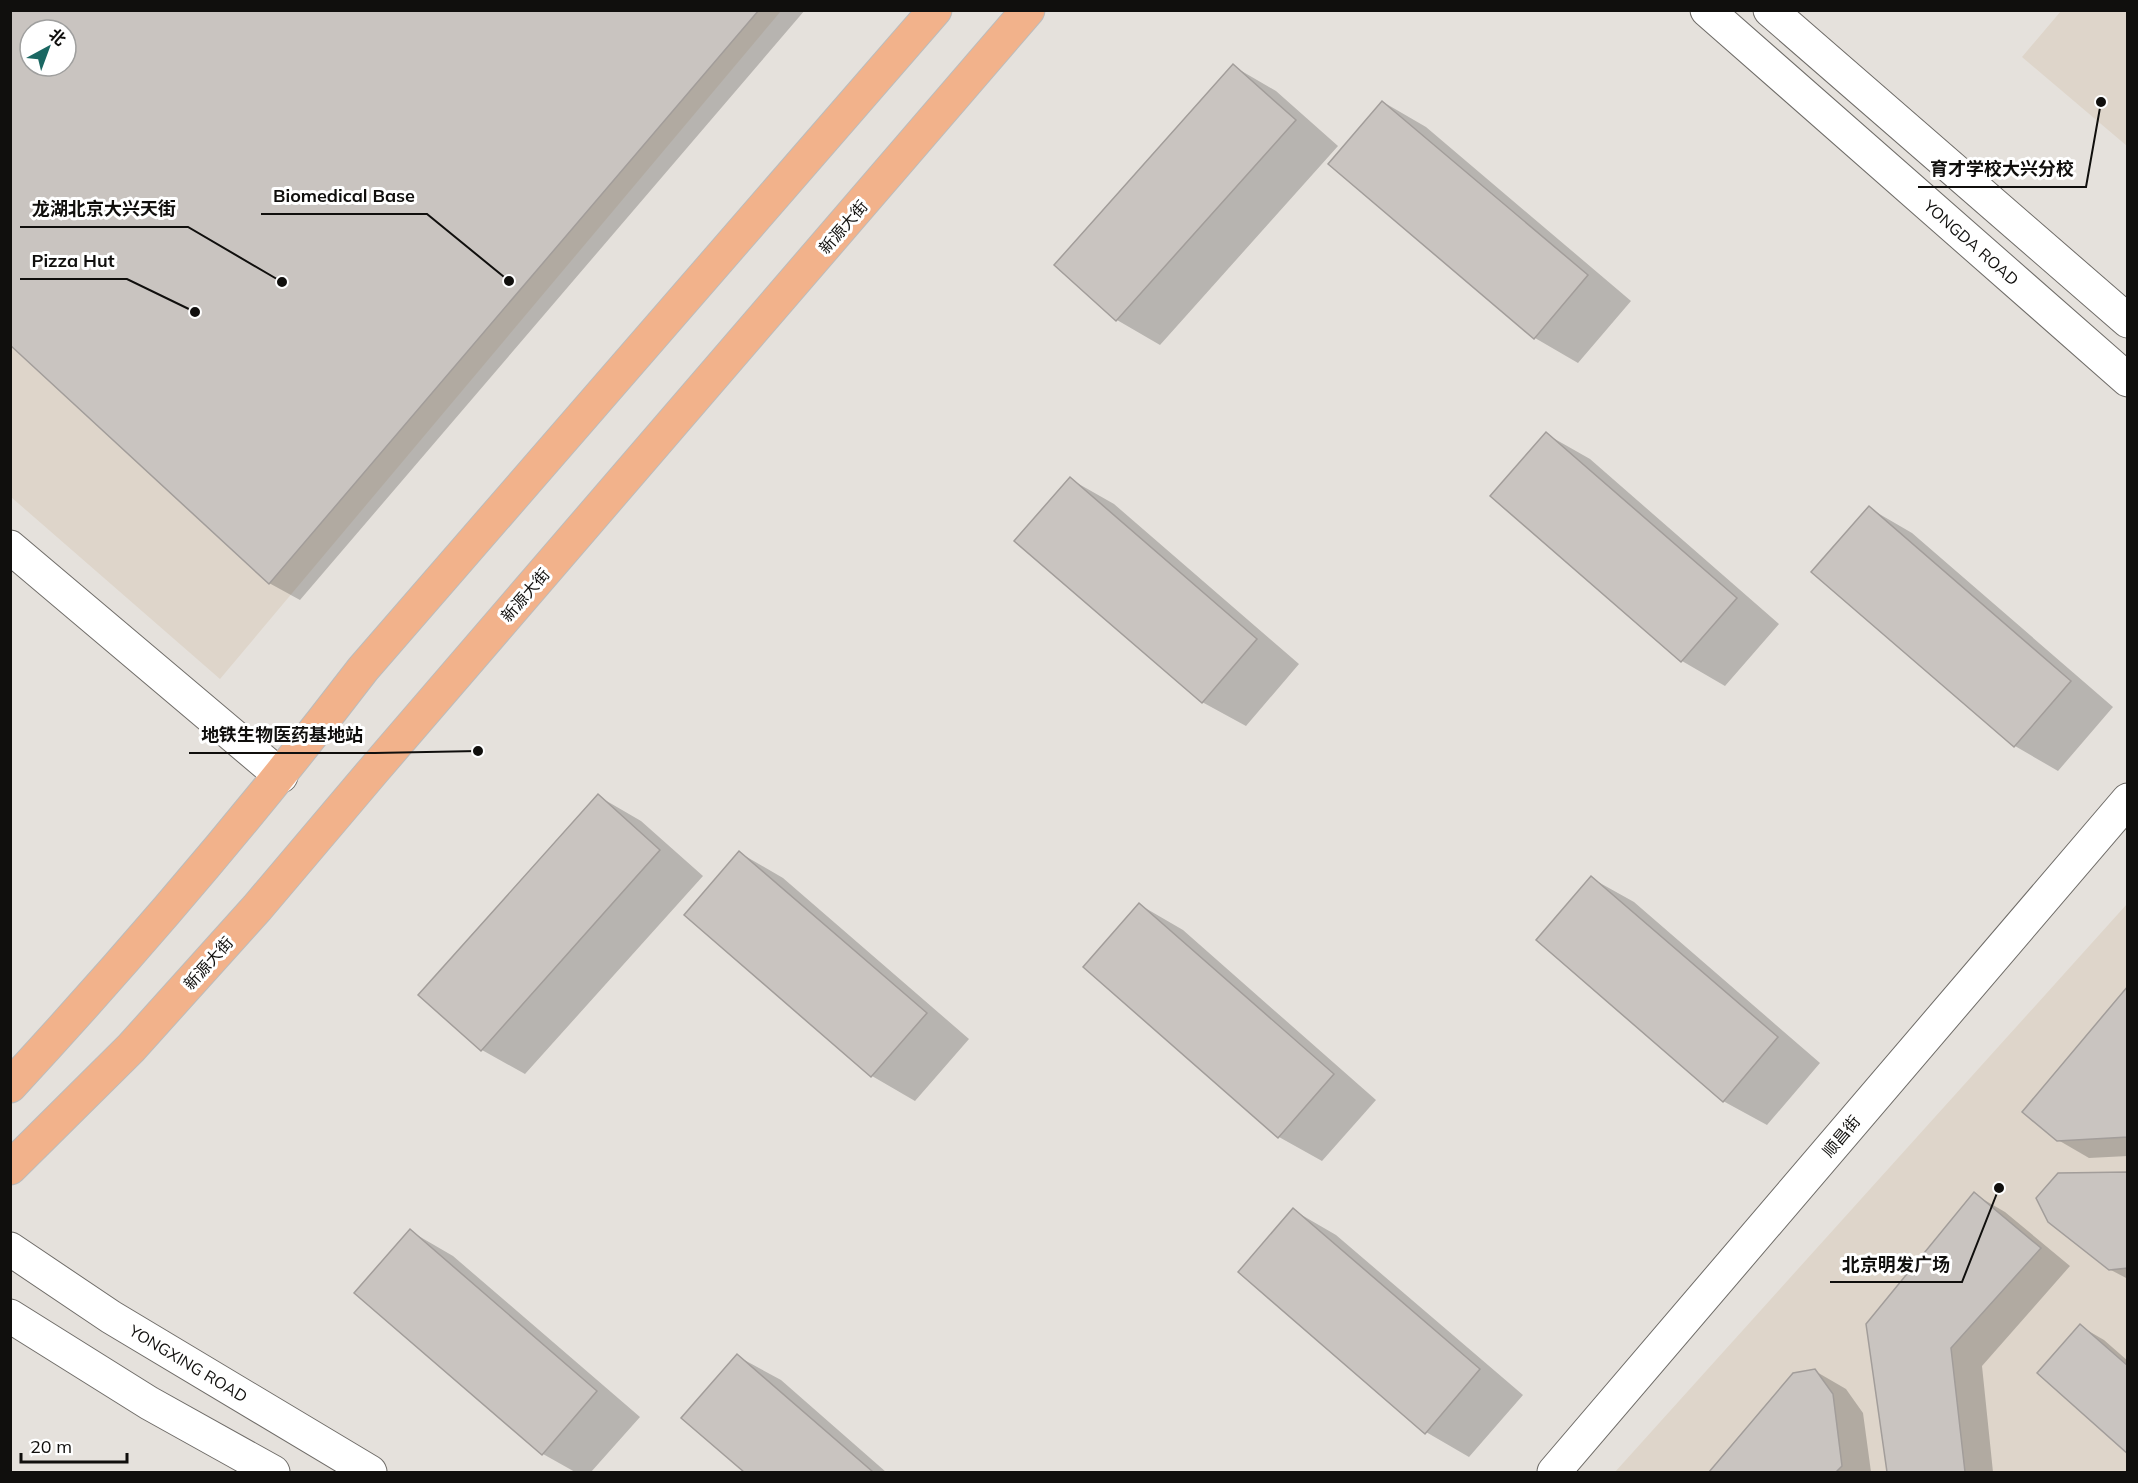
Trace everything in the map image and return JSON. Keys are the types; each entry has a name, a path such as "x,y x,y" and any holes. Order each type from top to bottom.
{"main road":[{"path":"10,1086 129,957 281,776 363,669 935,10"},
{"name":"新源大街","path":"10,1168 131,1048 257,909 373,771 1029,10"}],"street":[{"name":"YONGDA ROAD","path":"1707,10 2127,380"},
{"path":"1770,10 2127,321"},
{"path":"10,547 281,776"},
{"name":"顺昌街","path":"1554,1473 2127,800"},
{"name":"YONGXING ROAD","path":"10,1249 111,1317 369,1473"},
{"path":"10,1316 149,1403 273,1473"}],"shaded area":[{"path":"11,11 781,11 220,679 11,497"},
{"path":"2061,11 2127,11 2127,146 2022,57"},
{"path":"2127,904 2127,1472 1615,1472"}],"building":[{"path":"10,10 759,10 269,584 10,345"},
{"path":"1233,64 1296,120 1116,321 1054,265"},
{"path":"1382,101 1588,275 1534,339 1328,164"},
{"path":"1546,432 1737,598 1681,662 1490,496"},
{"path":"1070,477 1257,639 1202,703 1014,541"},
{"path":"1869,506 2071,681 2014,747 1811,572"},
{"path":"598,794 660,850 481,1051 418,995"},
{"path":"739,851 927,1013 871,1077 684,915"},
{"path":"1591,876 1778,1037 1723,1102 1536,940"},
{"path":"1139,903 1334,1074 1278,1138 1083,967"},
{"path":"2128,986 2128,1137 2057,1141 2022,1112"},
{"path":"2128,1172 2128,1268 2109,1270 2048,1222 2036,1198 2058,1173"},
{"path":"1974,1192 2041,1248 1951,1348 1965,1472 1887,1472 1866,1324"},
{"path":"1293,1208 1480,1369 1425,1434 1238,1272"},
{"path":"410,1229 597,1391 542,1455 354,1293"},
{"path":"2080,1324 2128,1366 2128,1454 2037,1373"},
{"path":"737,1354 873,1472 744,1472 681,1418"},
{"path":"1815,1369 1833,1394 1842,1466 1836,1472 1709,1472 1793,1373"}],"place":[{"name":"育才学校大兴分校","path":"2101,102"},
{"name":"Biomedical Base","path":"509,281"},
{"name":"龙湖北京大兴天街","path":"282,282"},
{"name":"Pizza Hut","path":"195,312"},
{"name":"地铁生物医药基地站","path":"478,751"},
{"name":"北京明发广场","path":"1999,1188"}]}
